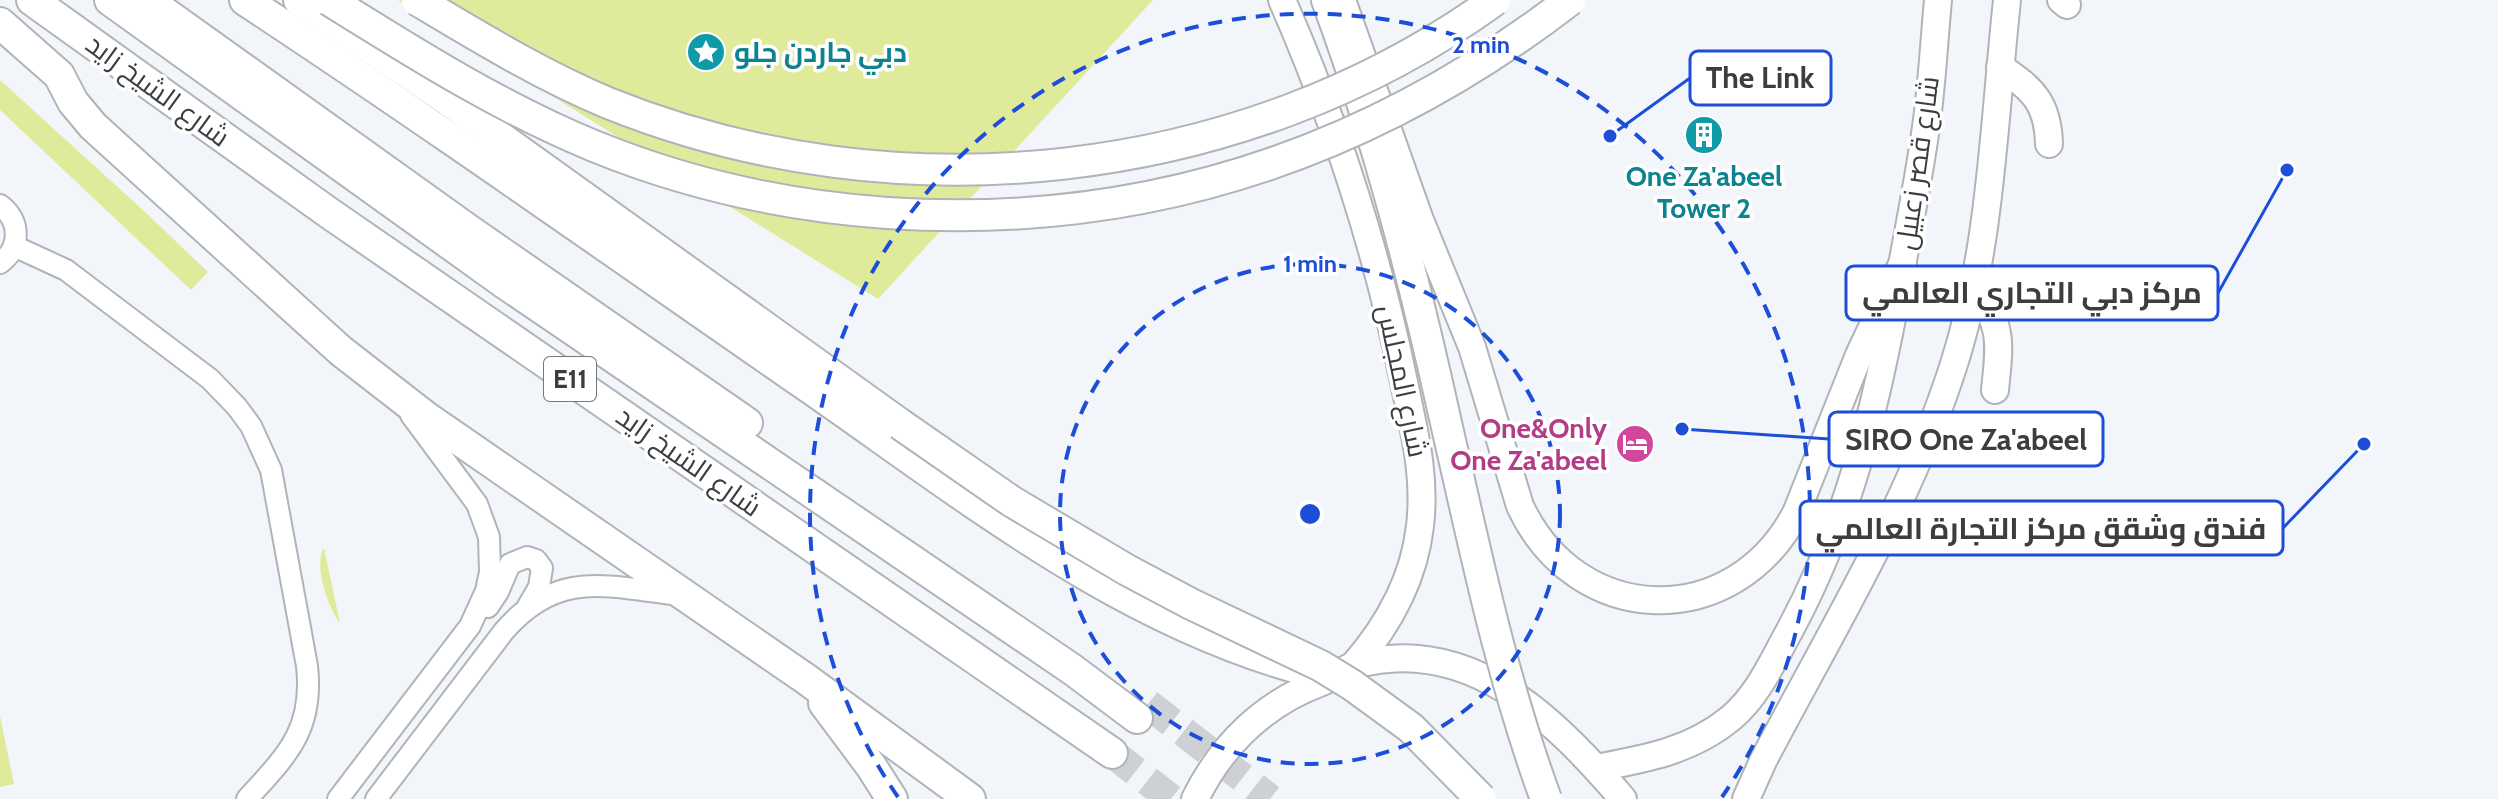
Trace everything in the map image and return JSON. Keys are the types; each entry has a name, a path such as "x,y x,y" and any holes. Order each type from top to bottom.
{"highway":[{"name":"شارع الشيخ زايد","path":"32,0 329,213 1112,753"},
{"name":"شارع الشيخ زايد","path":"110,0 503,282 1073,670 1143,711 1044,628 470,231 147,0"},
{"path":"245,0 458,143 983,510 1088,576 1197,633 1260,658 1343,672"},
{"path":"299,0 448,100 1011,501 1115,563 1191,604 1321,666 1352,685 1411,728 1481,799"},
{"path":"329,0 508,106 582,141 647,166 713,185 808,205 891,213 977,216 1062,211 1132,201 1216,182 1308,150 1453,80 1570,0"},
{"path":"417,0 564,84 655,120 739,144 800,157 902,169 954,171 1018,169 1102,159 1234,128 1322,96 1365,76 1435,38 1495,0"},
{"path":"1327,0 1361,97 1404,240 1497,644 1526,745 1546,799"},
{"path":"0,23 59,75 73,102 93,126 323,335 397,396 806,679 970,799"},
{"path":"806,679 892,799"}],"main road":[{"name":"شارع المجلس","path":"1282,0 1328,115 1361,211 1389,311 1423,472 1421,525 1414,560 1390,617 1375,640 1343,672"},
{"path":"1342,0 1420,220 1472,347 1514,487 1529,524 1553,555 1583,579 1618,595 1646,600 1675,600 1712,592 1747,574 1775,547 1796,513 1859,355 1903,262"},
{"name":"شارع قصر زعبيل","path":"1596,768 1650,758 1702,739 1733,717 1776,655 1810,594 1859,467 1879,388 1926,123 1938,0"},
{"path":"1746,799 1901,500 1954,363 1973,290 1983,227 2007,0"},
{"path":"2000,67 2025,83 2036,96 2044,111 2049,144"},
{"path":"1973,290 1988,304 1997,326 1999,350 1995,390"},
{"path":"1776,655 1810,672"},
{"path":"1195,799 1224,752 1249,724 1279,702 1343,672 1394,659 1444,662 1474,671 1511,692 1596,768 1623,799"}],"street":[{"path":"0,205 15,223 14,246 0,263"},
{"path":"14,246 66,270 210,379 237,407 262,448 274,485 307,666 309,697 302,727 289,753 247,799"},
{"path":"397,396 460,479 484,521 489,537 490,572 486,591 470,626"},
{"path":"338,799 470,626 492,602 510,564 527,557 536,560 542,568 539,587 528,606 504,631 376,799"},
{"path":"528,606 559,590 576,586 682,595"}],"green space":[{"path":"398,0 1153,0 878,299"},
{"path":"0,80 208,272 191,290 0,110"},
{"path":"324,548 340,623 323,586 320,564"},
{"path":"0,716 14,784 0,787"}],"tunnel":[{"path":"1148,704 1270,799"},
{"path":"1112,753 1171,799"}],"place":[{"name":"دبي جاردن جلو","path":"706,52"},
{"name":"One Za'abeel Tower 2","path":"1704,135"},
{"name":"The Link","path":"1610,136"},
{"name":"مركز دبي التجاري العالمي","path":"2287,170"},
{"name":"SIRO One Za'abeel","path":"1682,429"},
{"name":"One&Only One Za'abeel","path":"1635,444"},
{"name":"فندق وشقق مركز التجارة العالمي","path":"2364,444"}]}
